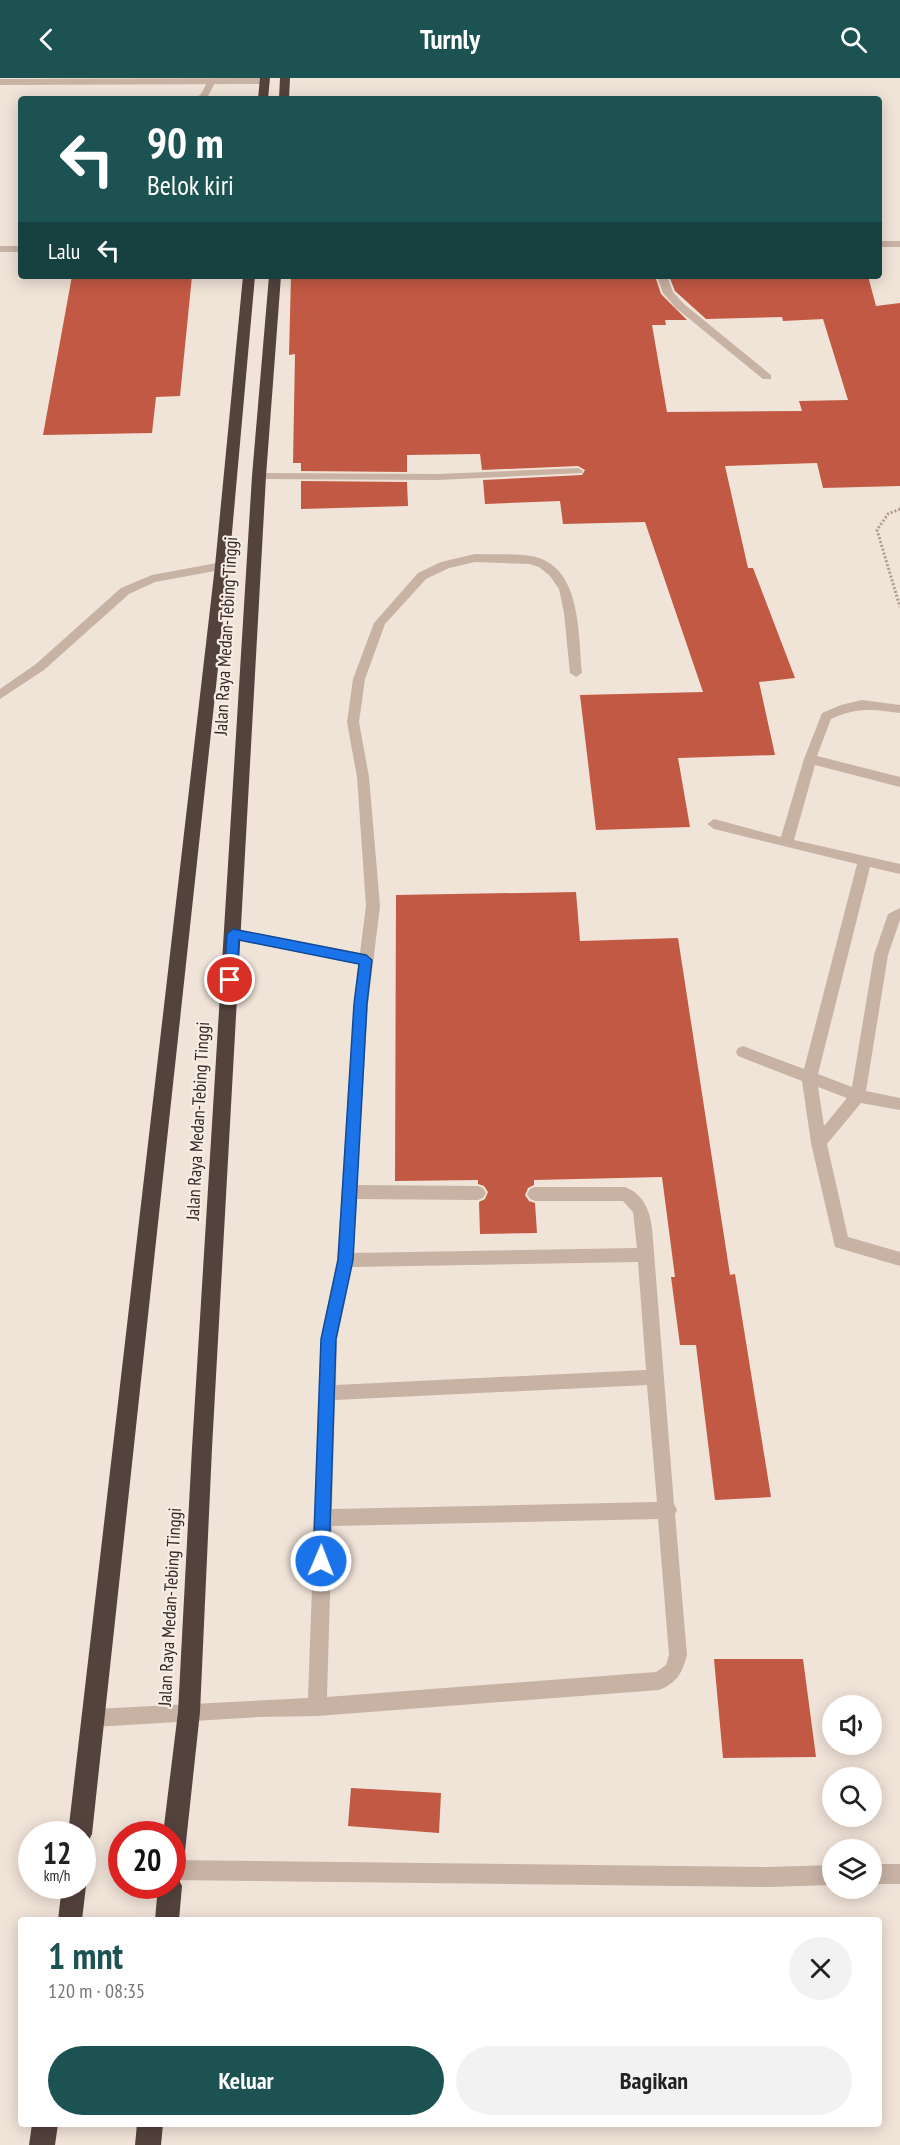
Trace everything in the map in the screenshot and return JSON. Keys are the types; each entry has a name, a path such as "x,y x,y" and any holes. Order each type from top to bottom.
{"highway":[{"path":"284,96 285,78"},
{"path":"263,96 265,79"},
{"name":"Jalan Raya Medan-Tebing Tinggi","path":"82,1821 222,566 249,279"},
{"name":"Jalan Raya Medan-Tebing Tinggi","path":"177,1821 189,1712 202,1448 259,476 274,279"},
{"path":"70,1917 72,1899"},
{"path":"167,1917 169,1899"},
{"path":"42,2145 45,2127"},
{"path":"148,2145 150,2127"}],"street":[{"path":"0,82 265,79"},
{"path":"204,96 212,81"},
{"path":"882,244 900,244"},
{"path":"0,249 18,249"},
{"path":"663,279 668,293 680,306 768,377"},
{"path":"259,476 438,477 578,471"},
{"path":"317,1707 329,1339 345,1260 361,1004 373,906 363,777 353,722 359,679 380,622 422,576 445,565 475,558 530,560 543,564 554,573 564,589 570,613 576,673"},
{"path":"0,695 40,668 124,591 152,579 222,566"},
{"path":"786,843 810,759 826,716 846,705 871,703 900,709"},
{"path":"810,759 900,782"},
{"path":"714,824 900,869"},
{"path":"864,861 809,1079 819,1143 842,1242 900,1259"},
{"path":"819,1143 858,1096 881,954 893,918 900,913"},
{"path":"233,934 366,960"},
{"path":"743,1052 858,1096 900,1104"},
{"path":"349,1192 478,1193"},
{"path":"94,1718 317,1707 659,1681 673,1671 678,1655 642,1208 635,1199 625,1194 535,1194"},
{"path":"345,1260 645,1255"},
{"path":"327,1393 656,1377"},
{"path":"322,1518 668,1510"},
{"path":"186,1870 822,1875"},
{"path":"882,1874 900,1874"}],"path":[{"path":"900,509 888,514 877,530 900,607"}],"building":[{"path":"71,279 192,279 180,396 156,397 152,433 43,435"},
{"path":"291,279 656,279 661,294 687,320 665,320 666,325 652,325 667,412 802,411 799,401 848,400 823,319 783,321 782,317 706,319 675,291 670,279 869,279 876,306 900,303 900,486 823,488 817,463 725,466 748,568 753,568 795,678 759,682 775,755 678,758 690,827 596,830 580,695 703,692 645,522 563,524 560,501 485,504 483,480 582,475 585,470 578,466 482,470 480,454 407,455 407,472 301,471 301,463 293,463 295,354 289,355"},
{"path":"301,481 407,482 408,506 301,509"},
{"path":"576,892 580,941 678,938 730,1275 735,1274 771,1497 715,1500 696,1345 680,1345 671,1277 675,1277 662,1177 534,1180 534,1185 528,1188 525,1195 529,1201 535,1203 537,1233 480,1234 479,1202 485,1199 488,1192 484,1186 478,1184 478,1180 395,1181 396,895"},
{"path":"714,1659 803,1659 816,1757 723,1758"},
{"path":"351,1788 441,1793 439,1833 348,1826"}],"route":[{"path":"230,980 233,934 366,960 361,1004 345,1260 329,1339 322,1480 321,1561"}]}
